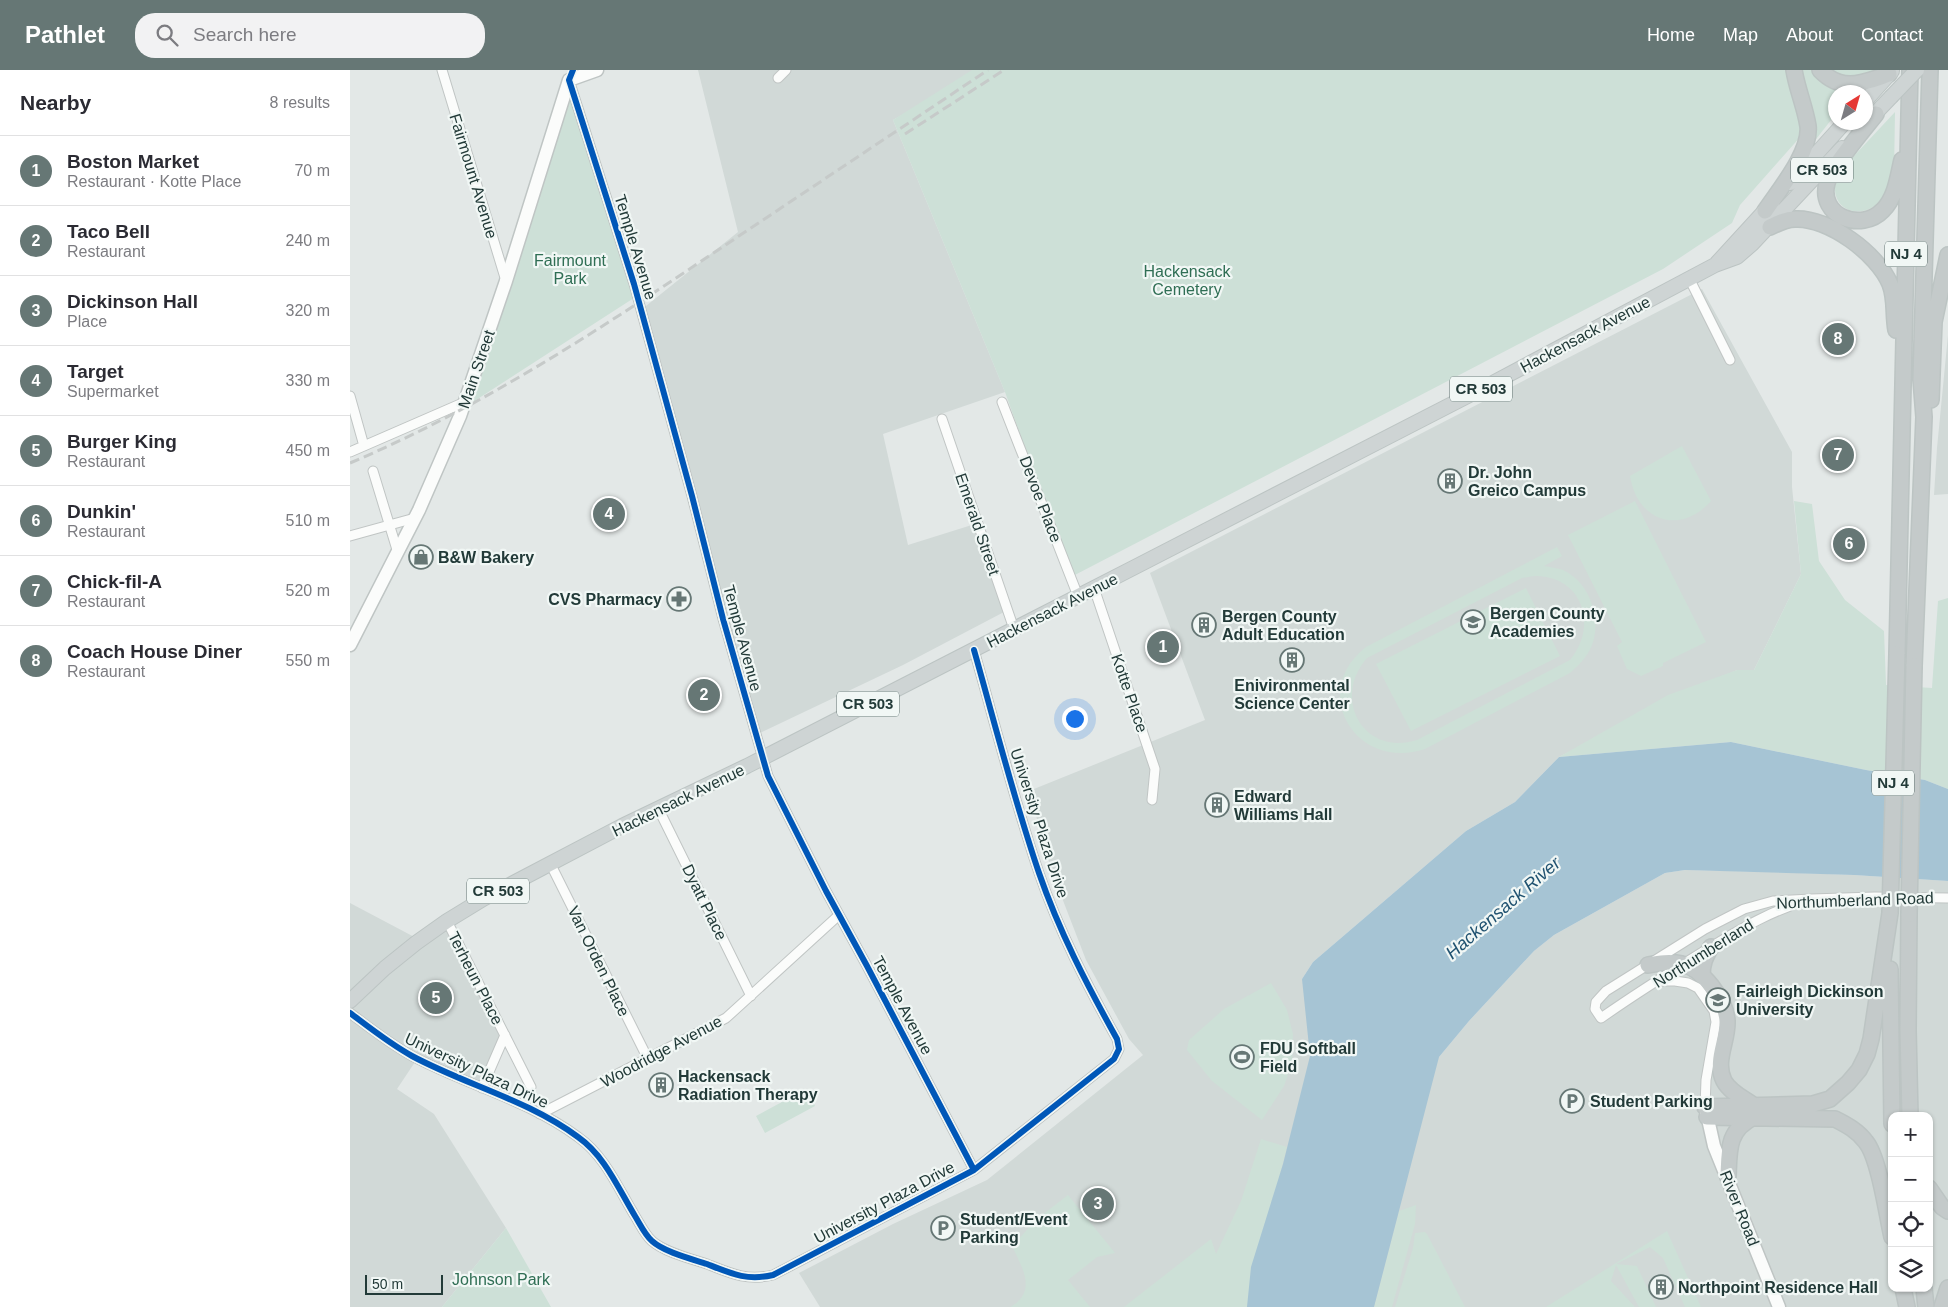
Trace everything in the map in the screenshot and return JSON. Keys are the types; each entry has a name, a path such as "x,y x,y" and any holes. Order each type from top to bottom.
{"highway":[{"path":"1765,211 1800,157 1807,139 1808,125 1794,70"},
{"path":"1820,70 1830,79 1849,85 1866,82 1891,72"},
{"name":"NJ 4","path":"1892,1112 1889,1017 1890,913 1910,70"},
{"name":"NJ 4","path":"1910,1112 1908,1030 1909,914 1914,666 1924,417 1921,379 1930,70"},
{"path":"1876,114 1827,180 1826,194 1830,205 1845,219 1862,221 1883,211 1894,190 1909,132"},
{"path":"1770,227 1794,219 1813,222 1846,236 1874,258 1886,274 1892,291 1894,322 1903,378"},
{"path":"1924,417 1931,406 1934,322 1948,255"},
{"path":"1706,1112 1754,1111 1813,1104 1830,1099 1859,1070 1872,1039 1890,913"},
{"path":"1702,976 1704,961 1711,947"},
{"path":"1648,965 1666,962 1684,964 1702,976 1712,986 1723,1006 1727,1019 1727,1030 1720,1069 1724,1081 1754,1111 1835,1118 1851,1127 1867,1143 1874,1161 1888,1220"},
{"path":"1728,1177 1729,1148 1736,1130 1754,1111"},
{"path":"1933,1194 1948,1212"},
{"path":"1942,1307 1948,1288"},
{"path":"1905,1292 1907,1307"},
{"path":"1924,1292 1926,1307"}],"main road":[{"path":"570,80 597,70"},
{"name":"Hackensack Avenue","path":"350,1001 385,968 447,921 483,899 550,863 658,808 763,758 1690,280 1715,265 1737,257 1770,227 1917,70"},
{"path":"1873,92 1891,72"},
{"name":"Main Street","path":"350,645 416,518 465,402 570,80"},
{"name":"Hackensack Avenue","path":"1715,265 1838,130"},
{"name":"River Road","path":"1706,1112 1714,1146 1779,1307"}],"street":[{"name":"Fairmount Avenue","path":"442,70 506,281"},
{"path":"778,78 786,70"},
{"name":"Temple Avenue","path":"570,80 634,284 692,496 722,619 768,776 839,916 974,1170"},
{"path":"1690,280 1730,360"},
{"path":"350,396 364,446"},
{"path":"350,452 465,402"},
{"name":"Devoe Place","path":"1002,402 1078,596"},
{"name":"Emerald Street","path":"942,419 1014,629"},
{"path":"373,471 398,553"},
{"path":"350,536 416,518"},
{"name":"Kotte Place","path":"1094,588 1155,769 1152,800"},
{"name":"University Plaza Drive","path":"350,1013 390,1043 412,1056 540,1114 578,1136 602,1160 636,1218 652,1241 669,1250 742,1277 759,1278 773,1276 974,1170 1114,1060 1119,1049 1117,1039 1094,999 1072,953 1039,874 1023,825 974,650"},
{"name":"Dyatt Place","path":"658,808 751,996"},
{"name":"Van Orden Place","path":"550,863 648,1059"},
{"name":"Northumberland Road","path":"1601,1018 1595,1009 1596,1002 1606,991 1705,929 1744,908 1773,901 1811,899 1876,897 1948,898"},
{"name":"Northumberland","path":"1601,1018 1756,920 1784,907 1811,899"},
{"name":"Woodridge Avenue","path":"540,1114 726,1018 839,916"},
{"name":"Terheun Place","path":"447,921 531,1087"},
{"path":"1657,981 1675,980 1698,988 1714,1011 1716,1022 1706,1080 1706,1112"},
{"name":"Terheun Place","path":"482,1088 505,1035"}],"shaded area":[{"path":"698,70 984,70 893,120 1005,392 883,434 908,545 975,524 1004,612 903,665 760,733 641,310 738,232"},
{"name":"Fairleigh Dickinson University","path":"1702,289 1792,452 1792,487 1801,574 1754,670 1737,670 1559,757 1515,802 1466,831 1313,962 1302,979 1439,1057 1469,1021 1534,951 1554,935 1665,873 1685,870 1773,872 1948,881 1948,1307 820,1307 799,1273 893,1224 987,1180 1143,1055 1129,1039 1086,960 1052,872 1029,791 1205,720 1150,573"},
{"path":"1948,335 1948,494 1934,495 1937,448"},
{"path":"350,903 420,940 447,921 505,1035 482,1088 417,1059 397,1089 434,1114 506,1228 442,1307 350,1307"}],"green space":[{"name":"Hackensack Cemetery","path":"972,70 1787,70 1802,135 1740,205 1732,223 1663,269 1071,577 1005,392 893,120"},
{"path":"1802,70 1811,70 1828,87 1828,124 1813,143 1811,142 1815,122"},
{"path":"1831,70 1875,70 1858,78 1847,78"},
{"name":"Fairmount Park","path":"569,80 637,296 462,409"},
{"path":"1895,112 1894,173 1882,204 1879,203 1869,209 1851,211 1838,201 1835,193 1835,183 1839,172"},
{"path":"1682,446 1711,501 1699,512 1686,518 1662,519 1651,513 1641,504 1634,491 1630,476"},
{"path":"1635,501 1706,642 1641,676 1627,669 1617,646 1622,642 1568,535"},
{"path":"1794,501 1812,504 1819,561 1845,600 1884,631 1886,685 1932,688 1938,601 1948,598 1948,789 1925,780 1866,770 1731,742 1559,757 1668,695 1737,670 1754,670 1801,574"},
{"path":"1557,547 1562,556 1544,566 1563,570 1572,575 1586,591 1594,611 1595,632 1593,642 1584,659 1570,673 1425,749 1400,753 1379,749 1361,739 1348,724 1341,705 1341,685 1349,665 1366,647","holes":["1534,576 1551,578 1564,584 1574,593 1581,604 1584,618 1583,632 1579,646 1570,660 1417,740 1398,743 1382,740 1368,732 1359,721 1353,706 1352,690 1357,674 1367,658 1522,578"]},
{"path":"1526,588 1560,656 1411,731 1376,664"},
{"name":"FDU Softball Field","path":"1271,983 1287,1010 1293,1034 1292,1063 1284,1086 1262,1120 1212,1081 1187,1050 1189,1040 1224,1009"},
{"path":"806,1089 815,1106 765,1133 756,1116"},
{"path":"1261,1139 1287,1147 1247,1307 1124,1307 1211,1239 1216,1254 1241,1201"},
{"path":"1068,1195 1115,1253 1097,1257 1068,1280 1090,1307 1010,1307 1019,1301 1026,1287 1020,1262 1012,1246 1037,1219"},
{"path":"1416,1205 1415,1224 1392,1307 1374,1307 1399,1211"},
{"name":"Johnson Park","path":"506,1228 551,1307 442,1307"},
{"path":"1667,1231 1701,1307 1685,1307 1663,1258 1650,1247 1616,1264 1637,1266 1656,1307 1639,1307 1616,1265 1611,1281 1635,1307 1546,1307"},
{"path":"1425,1232 1465,1307 1395,1307 1413,1248 1415,1233"}],"water":[{"name":"Hackensack River","path":"1731,742 1866,770 1925,780 1948,789 1948,881 1854,875 1685,870 1665,873 1554,935 1534,951 1469,1021 1439,1057 1374,1307 1247,1307 1251,1267 1283,1164 1310,1056 1302,979 1313,962 1466,831 1515,802 1559,757"}],"railway":[{"path":"350,463 444,419 579,341 988,70"},
{"path":"905,134 1004,70"}],"cycle path":[{"path":"573,70 569,80 634,284 692,496 723,619 768,776 826,891 974,1170"},
{"path":"350,1013 412,1056 518,1103 559,1124 596,1153 617,1184 647,1236 652,1241 671,1252 740,1276 764,1277 773,1275 974,1170 1114,1059 1119,1049 1117,1039 1084,978 1065,937 1039,873 1013,790 974,650"}],"place":[{"name":"Coach House Diner","path":"1838,339"},
{"name":"Chick-fil-A","path":"1838,455"},
{"name":"Dr. John Greico Campus","path":"1450,481"},
{"name":"Target","path":"609,514"},
{"name":"Dunkin'","path":"1849,544"},
{"name":"B&W Bakery","path":"421,557"},
{"name":"CVS Pharmacy","path":"679,599"},
{"name":"Bergen County Academies","path":"1473,622"},
{"name":"Bergen County Adult Education","path":"1204,625"},
{"name":"Boston Market","path":"1163,647"},
{"name":"Enivironmental Science Center","path":"1292,660"},
{"name":"Taco Bell","path":"704,695"},
{"name":"Edward Williams Hall","path":"1217,805"},
{"name":"Burger King","path":"436,998"},
{"name":"Fairleigh Dickinson University","path":"1718,1000"},
{"name":"FDU Softball Field","path":"1242,1057"},
{"name":"Hackensack Radiation Therapy","path":"661,1085"},
{"name":"Student Parking","path":"1572,1101"},
{"name":"Dickinson Hall","path":"1098,1204"},
{"name":"Student/Event Parking","path":"943,1228"},
{"name":"Northpoint Residence Hall","path":"1661,1287"}]}
